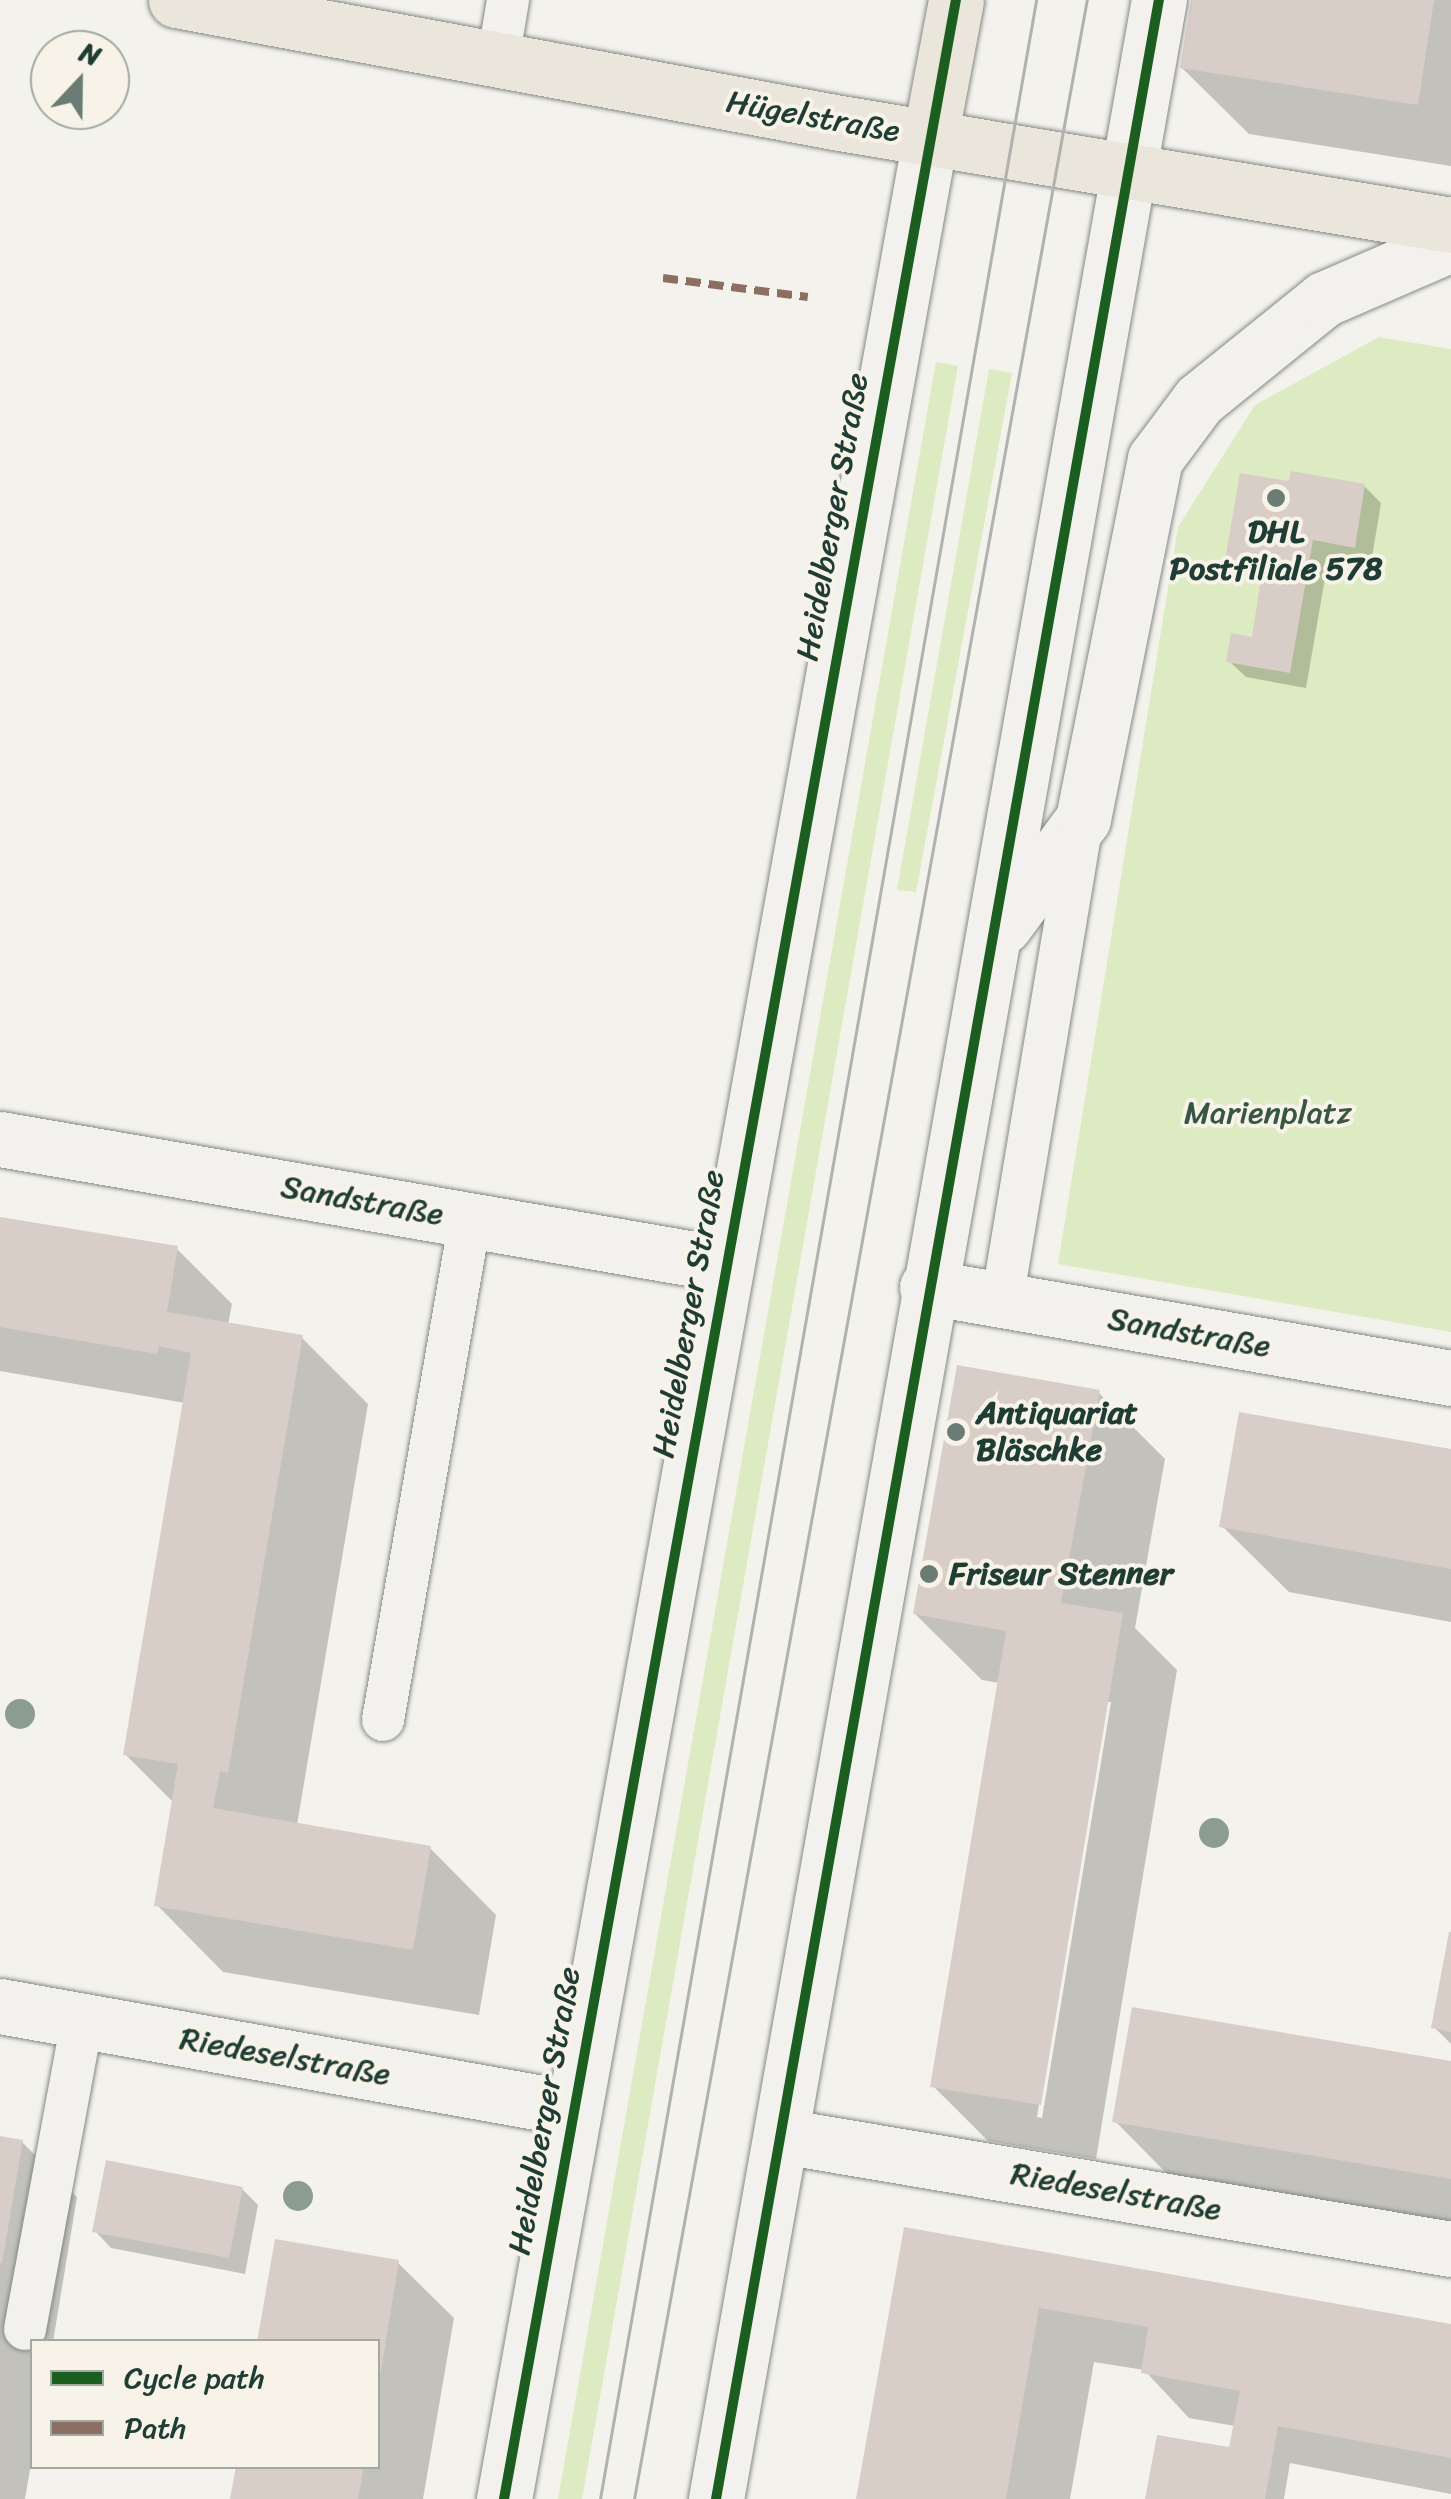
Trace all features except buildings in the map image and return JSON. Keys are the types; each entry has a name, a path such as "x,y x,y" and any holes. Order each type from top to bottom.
{"main road":[{"path":"930,138 956,0"},
{"path":"716,2499 927,1288 996,937 1159,0"},
{"name":"Hügelstraße","path":"199,2 930,138 1451,225"},
{"name":"Heidelberger Straße","path":"504,2499 570,2108 930,138"},
{"path":"996,937 1083,819 1155,460 1199,400 1324,299 1451,244"},
{"name":"Sandstraße","path":"0,1139 723,1264"},
{"name":"Sandstraße","path":"927,1288 1451,1378"},
{"name":"Riedeselstraße","path":"0,2006 570,2108"},
{"name":"Riedeselstraße","path":"782,2136 1451,2249"}],"lane":[{"path":"498,60 508,0"},
{"path":"1002,1301 1083,819"},
{"path":"382,1720 470,1220"},
{"path":"25,2328 82,2020"}],"green space":[{"name":"Marienplatz","path":"1379,337 1451,349 1451,1332 1058,1264 1178,527 1255,405"},
{"path":"936,362 958,366 582,2499 558,2499"},
{"path":"989,369 1012,373 916,892 897,890"}],"tram line":[{"path":"600,2499 1036,0"},
{"path":"634,2499 1087,0"}],"marked path":[{"path":"663,278 808,297"}],"cycle path":[{"path":"504,2499 956,0"},
{"path":"716,2499 1159,0"}],"place":[{"name":"DHL Postfiliale 578","path":"1276,498"},
{"name":"Antiquariat Bläschke","path":"956,1432"},
{"name":"Friseur Stenner","path":"929,1574"}]}
